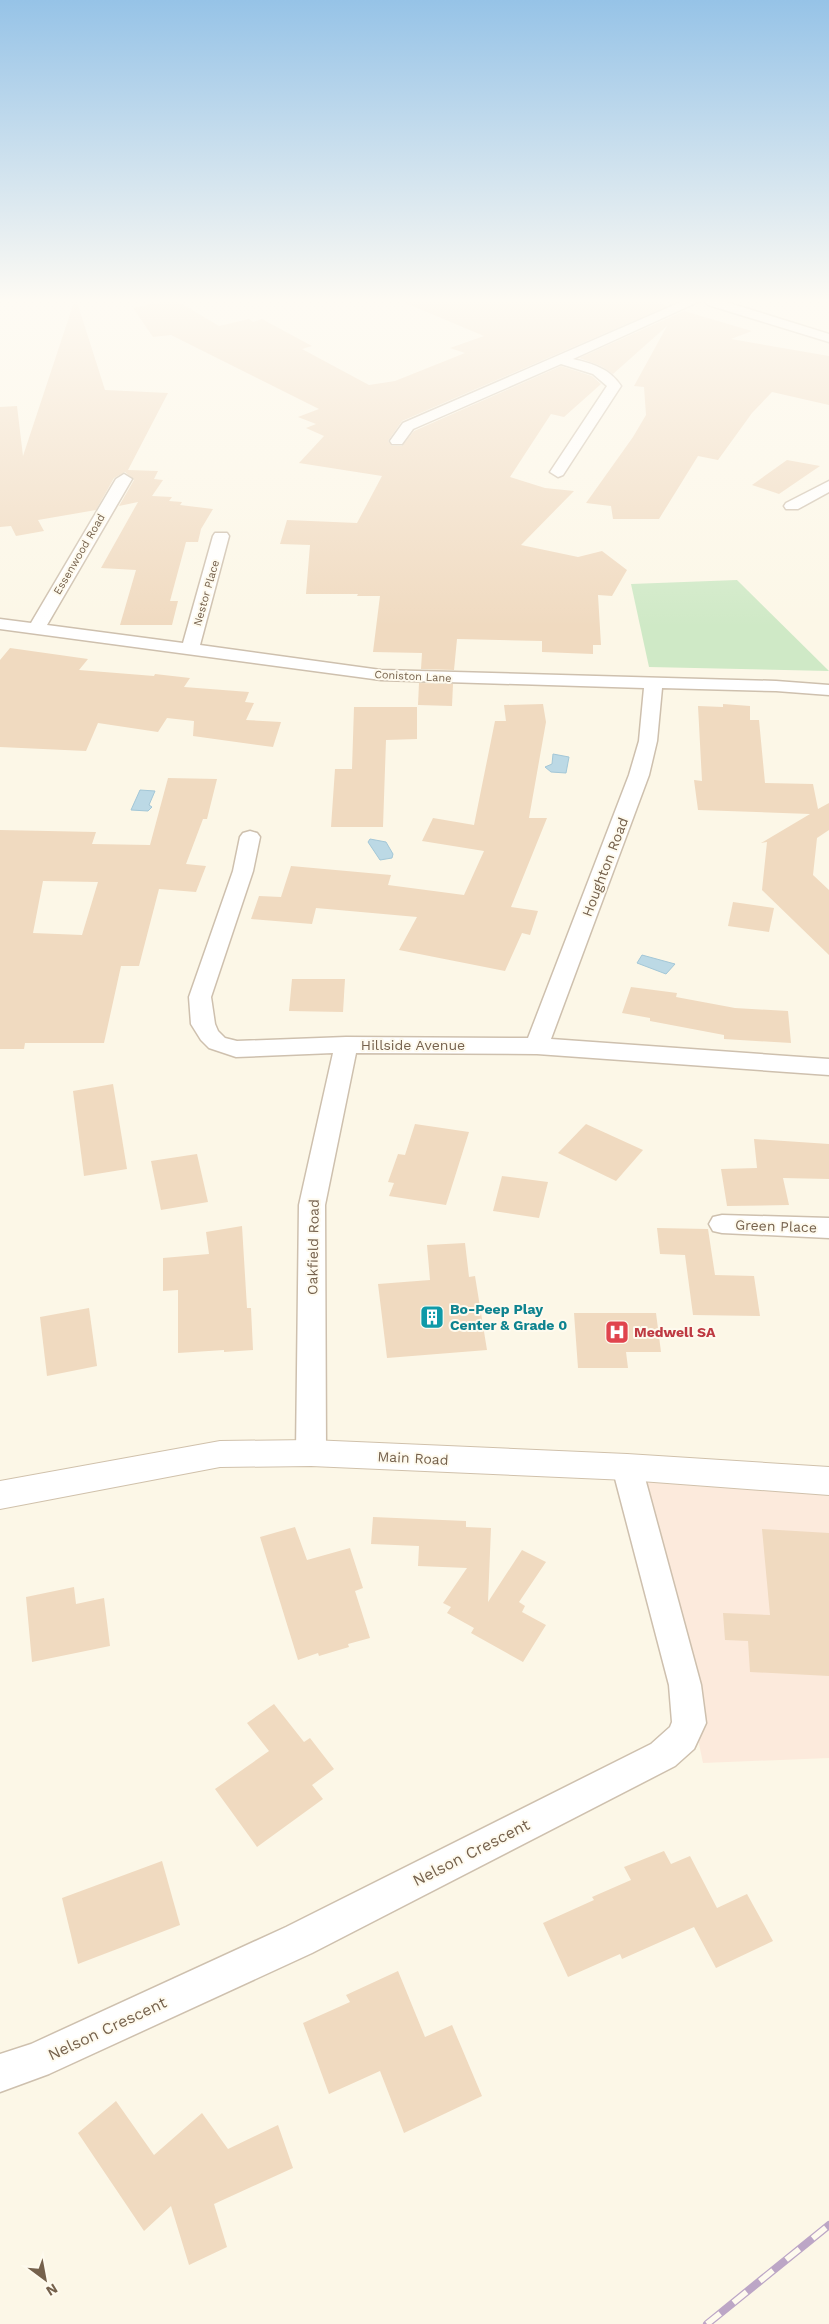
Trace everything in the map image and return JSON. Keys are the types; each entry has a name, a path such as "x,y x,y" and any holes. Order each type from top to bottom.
{"main road":[{"name":"Main Road","path":"0,1495 220,1454 311,1453 627,1467 829,1481"}],"street":[{"path":"397,441 408,426 444,410"},
{"path":"558,472 598,410"},
{"name":"Essenwood Road","path":"35,630 124,479"},
{"path":"792,506 829,486"},
{"name":"Nestor Place","path":"190,649 222,536"},
{"name":"Coniston Lane","path":"0,624 381,676 776,686 829,690"},
{"name":"Houghton Road","path":"537,1046 639,775 648,742 653,683"},
{"name":"Hillside Avenue","path":"250,837 243,871 200,997 203,1024 209,1035 217,1043 236,1049 346,1045 537,1046 829,1067"},
{"name":"Oakfield Road","path":"311,1453 312,1205 346,1045"},
{"name":"Green Place","path":"722,1224 829,1228"},
{"name":"Nelson Crescent","path":"0,2072 36,2061 299,1940 663,1755 682,1738 689,1723 685,1685 627,1467"}],"shaded area":[{"path":"644,1478 829,1495 829,1758 703,1763"}],"green space":[{"path":"737,580 829,671 649,667 631,584"}],"water":[{"path":"553,754 569,757 566,773 551,772 545,767 552,764"},
{"path":"140,790 155,791 149,805 152,807 148,811 131,810"},
{"path":"370,839 386,842 393,854 392,858 380,860 368,842"},
{"path":"642,955 675,964 666,974 637,963"}],"building":[{"path":"0,410 18,410 23,456 38,410 159,410 128,470 158,471 154,479 163,480 152,496 172,497 169,501 182,502 180,505 213,509 201,529 198,542 186,542 170,601 178,601 172,625 120,625 136,570 101,568 138,502 119,506 134,480 125,472 114,478 96,510 38,520 44,531 16,536 11,526 0,527"},
{"path":"315,410 426,410 402,421 388,441 392,446 402,446 414,431 460,410 571,410 564,417 551,414 510,477 545,488 574,491 521,545 578,557 602,551 627,570 612,596 598,595 601,645 593,645 593,654 542,652 542,641 457,639 454,670 421,669 422,653 373,652 380,596 306,594 310,545 280,544 287,520 357,523 382,476 299,463 324,436 306,428 316,424 298,417"},
{"path":"646,410 754,410 718,460 698,456 659,519 613,519 611,506 586,503 633,437 646,415"},
{"path":"787,460 820,466 779,494 752,485"},
{"path":"10,648 88,659 79,670 190,678 184,687 249,692 245,702 254,703 246,720 281,722 273,747 193,736 194,721 167,718 158,732 98,723 86,751 0,747 0,660"},
{"path":"419,683 453,684 452,706 418,705"},
{"path":"543,704 546,722 529,818 547,818 511,907 538,911 530,935 522,933 505,971 399,950 417,917 316,908 312,924 251,919 259,896 281,897 291,866 391,875 388,885 464,895 484,851 422,841 433,818 474,825 495,721 506,721 504,705"},
{"path":"723,704 750,706 750,720 759,720 765,783 813,784 818,809 829,803 829,830 817,838 813,875 829,890 829,955 762,890 767,842 761,843 810,814 698,810 694,780 702,781 698,706 723,707"},
{"path":"354,707 417,707 417,739 386,740 383,827 331,827 335,769 352,769"},
{"path":"168,778 217,779 207,819 203,819 186,864 206,866 196,892 159,889 139,966 121,966 104,1043 25,1043 24,1049 0,1049 0,830 96,832 92,844 150,845","holes":["43,881 98,882 82,935 33,933"]},
{"path":"733,902 774,908 769,932 728,926"},
{"path":"292,979 345,979 343,1012 289,1011"},
{"path":"631,987 677,993 676,997 735,1008 788,1011 791,1043 724,1039 724,1035 650,1021 650,1018 622,1013"},
{"path":"113,1084 127,1169 84,1176 73,1091"},
{"path":"415,1124 469,1132 446,1205 389,1196 394,1183 388,1182 398,1154 405,1155"},
{"path":"586,1124 643,1150 616,1181 558,1153"},
{"path":"754,1139 829,1144 829,1179 783,1178 789,1205 727,1206 721,1169 757,1168"},
{"path":"197,1154 208,1202 161,1210 151,1161"},
{"path":"502,1176 548,1182 539,1218 493,1211"},
{"path":"242,1226 247,1308 251,1308 253,1350 178,1353 178,1290 163,1291 163,1258 209,1254 206,1232"},
{"path":"657,1228 708,1229 715,1275 754,1276 760,1316 693,1315 685,1255 660,1254"},
{"name":"Bo-Peep Play Center & Grade 0","path":"465,1243 469,1277 475,1276 487,1350 387,1358 378,1284 430,1280 427,1245"},
{"path":"89,1308 97,1366 47,1376 40,1317"},
{"name":"Medwell SA","path":"574,1313 656,1313 661,1352 626,1352 628,1368 578,1368"},
{"path":"373,1517 466,1521 466,1527 491,1528 488,1602 522,1550 546,1562 519,1602 525,1606 522,1612 546,1625 523,1662 471,1633 474,1628 447,1613 451,1607 443,1603 467,1568 418,1566 419,1546 371,1544"},
{"path":"295,1527 307,1560 350,1548 363,1588 355,1591 370,1638 348,1644 349,1647 319,1656 318,1653 298,1660 260,1537"},
{"path":"762,1529 829,1533 829,1676 750,1672 748,1641 725,1640 723,1613 770,1615"},
{"path":"74,1587 76,1604 104,1598 110,1646 32,1662 26,1597"},
{"path":"274,1704 304,1742 310,1738 334,1769 312,1785 323,1799 257,1847 215,1789 269,1751 247,1723"},
{"path":"664,1851 671,1864 690,1856 717,1908 747,1894 773,1941 716,1968 694,1927 622,1959 620,1954 568,1977 543,1923 594,1900 592,1897 631,1880 624,1867"},
{"path":"162,1861 180,1925 78,1964 62,1898"},
{"path":"398,1971 425,2037 452,2025 482,2096 404,2133 380,2071 329,2094 303,2023 350,2002 346,1995"},
{"path":"116,2101 154,2155 202,2113 228,2149 278,2125 293,2168 214,2204 227,2247 189,2265 171,2206 144,2231 78,2133"}],"railway":[{"path":"707,2324 829,2225"}],"place":[{"name":"Bo-Peep Play Center & Grade 0","path":"432,1317"},
{"name":"Medwell SA","path":"617,1332"}]}
